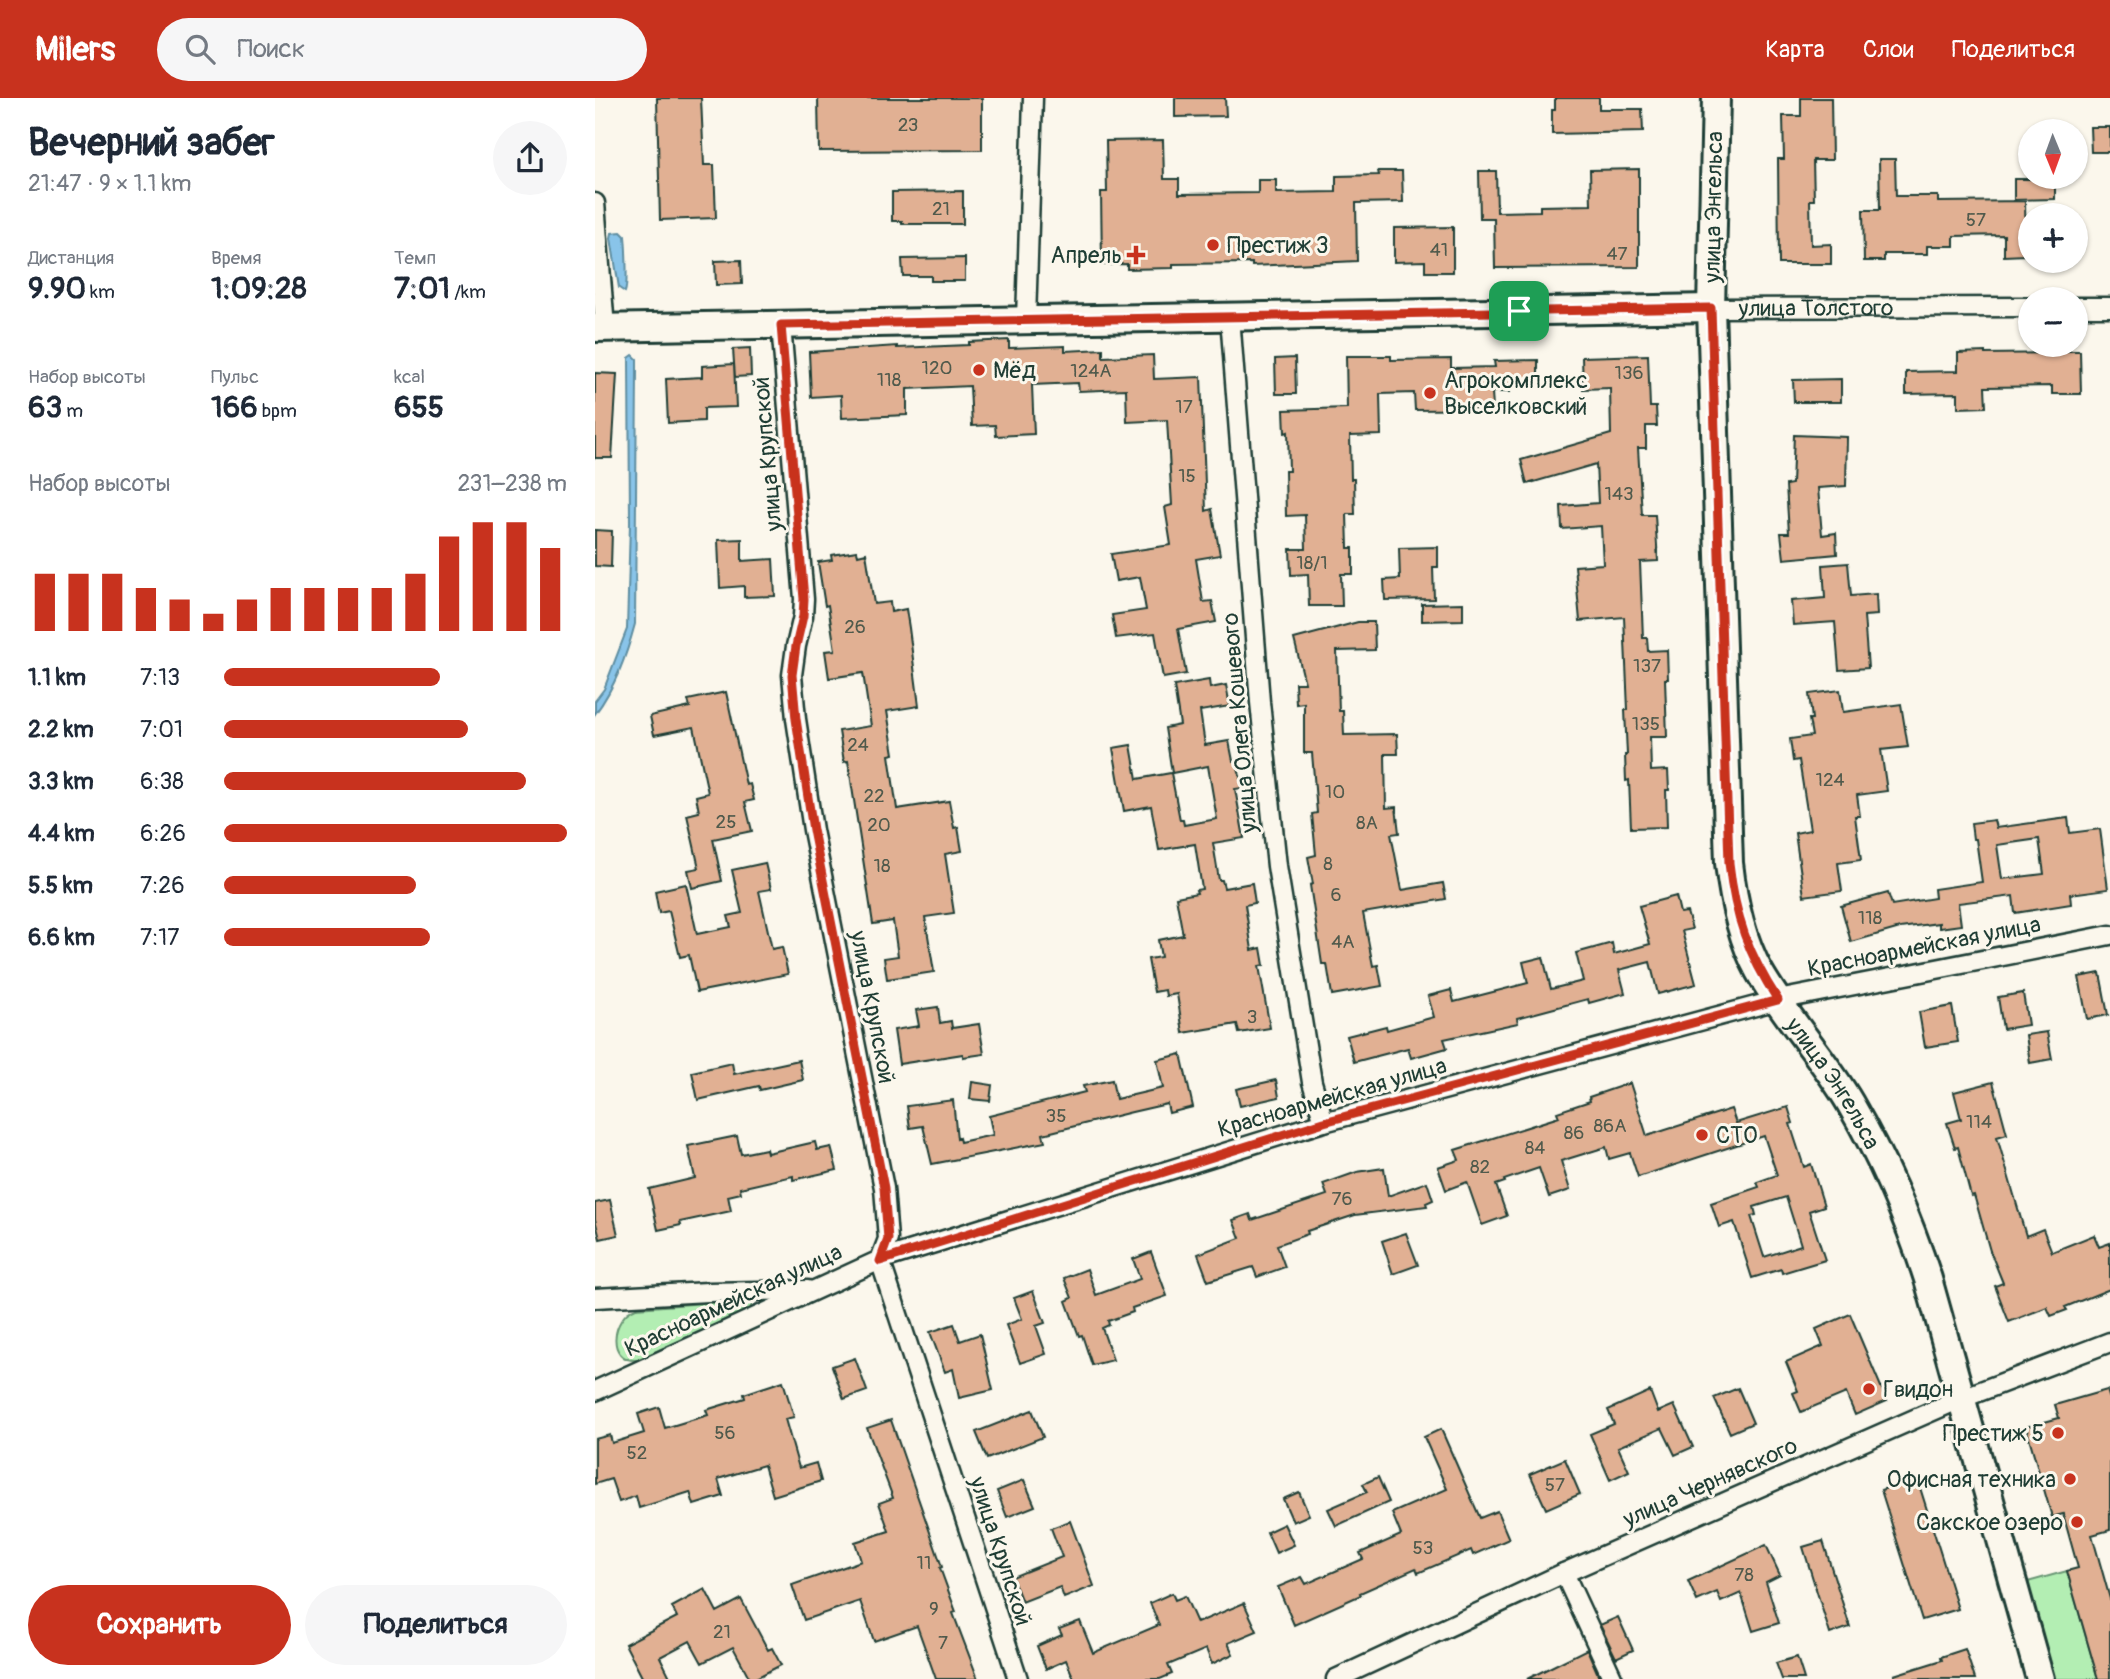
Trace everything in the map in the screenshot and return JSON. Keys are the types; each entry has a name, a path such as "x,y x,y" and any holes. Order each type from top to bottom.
{"street":[{"path":"1026,320 1033,98"},
{"name":"улица Энгельса","path":"1716,98 1711,308 1729,863 1734,897 1743,931 1759,970 1849,1102 1881,1159 1899,1199 1928,1279 2040,1679"},
{"path":"595,202 600,328"},
{"name":"улица Толстого","path":"600,328 1711,308 2018,307"},
{"path":"2088,307 2110,307"},
{"name":"улица Олега Кошевого","path":"1230,317 1260,702 1277,866 1309,1070 1324,1122"},
{"name":"улица Крупской","path":"781,325 804,599 792,675 796,719 813,830 884,1188 888,1239 880,1261 1018,1679"},
{"name":"Красноармейская улица","path":"595,1391 880,1261 1324,1122 1778,1000 2110,934"},
{"path":"595,1298 815,1290"},
{"name":"улица Чернявского","path":"1336,1679 1564,1573 1960,1399 2110,1342"},
{"path":"1564,1573 1613,1679"}],"green space":[{"path":"746,1300 751,1304 751,1309 637,1360 627,1359 616,1347 615,1338 621,1320 636,1308"},
{"path":"2067,1571 2098,1679 2052,1679 2024,1583"}],"water":[{"path":"621,232 625,236 625,292 619,288 611,238 612,233"},
{"path":"633,355 637,359 635,624 619,671 595,714 595,701 604,689 627,629 630,523 629,358"}],"building":[{"path":"657,98 701,98 704,165 714,165 716,218 660,220"},
{"path":"818,98 982,98 982,150 819,151"},
{"path":"1175,98 1225,98 1226,116 1175,117"},
{"path":"1555,98 1599,98 1599,109 1642,109 1643,132 1552,134"},
{"path":"1801,98 1831,98 1832,160 1813,160 1814,200 1810,200 1811,245 1831,244 1831,264 1779,264 1778,159 1784,159 1783,116 1801,116"},
{"path":"2090,127 2110,127 2110,152 2091,152"},
{"path":"1163,140 1164,179 1179,179 1179,194 1258,193 1258,180 1276,180 1276,193 1336,192 1336,176 1379,175 1378,171 1402,171 1403,202 1356,203 1357,261 1252,266 1252,263 1173,264 1173,268 1127,269 1127,264 1102,265 1101,192 1107,192 1106,141"},
{"path":"1879,159 1895,159 1896,196 1938,196 1938,202 2025,201 2018,203 2018,255 2004,256 2004,235 1954,236 1954,246 1927,246 1927,254 1884,254 1884,261 1864,261 1863,210 1880,210"},
{"path":"1639,169 1639,267 1495,268 1494,218 1480,218 1479,171 1496,171 1497,212 1540,211 1540,206 1591,205 1590,170"},
{"path":"2014,179 2018,179 2018,189 2055,189 2055,199 2014,200"},
{"path":"963,191 963,224 902,224 902,221 892,221 892,192"},
{"path":"1453,227 1453,272 1425,272 1425,261 1394,262 1394,228"},
{"path":"965,258 965,281 931,281 931,276 903,276 902,259"},
{"path":"741,260 742,284 716,285 715,261"},
{"path":"1009,340 1009,348 1065,346 1065,351 1103,349 1103,357 1153,355 1154,379 1201,377 1206,511 1212,509 1220,555 1196,559 1203,602 1212,601 1216,622 1178,629 1186,674 1163,678 1155,633 1116,638 1112,615 1146,610 1140,577 1116,581 1111,554 1171,545 1165,507 1172,505 1167,420 1127,422 1126,389 1079,391 1078,383 1032,385 1034,434 996,436 995,425 972,426 970,386 907,389 907,415 842,418 841,395 811,397 809,352 897,346 969,345 969,342"},
{"path":"750,348 751,376 735,377 733,349"},
{"path":"1958,353 2080,357 2081,394 2052,394 2052,386 1985,387 1986,407 1958,408 1958,393 1906,394 1906,372 1958,371"},
{"path":"1648,355 1650,407 1656,407 1657,426 1646,426 1646,448 1638,448 1642,515 1655,515 1658,561 1640,562 1643,638 1647,638 1648,651 1667,650 1667,737 1650,737 1651,771 1668,770 1669,790 1666,790 1667,827 1631,828 1625,755 1625,710 1628,710 1624,617 1580,621 1575,566 1603,564 1601,526 1562,529 1561,506 1598,503 1596,464 1527,484 1521,460 1611,434 1610,388 1583,389 1582,357"},
{"path":"1346,356 1391,356 1391,360 1451,359 1451,368 1495,367 1494,361 1538,360 1538,383 1509,384 1509,392 1492,392 1493,409 1415,410 1414,393 1380,394 1381,435 1350,436 1355,514 1347,514 1348,548 1353,548 1353,574 1341,574 1342,606 1309,606 1308,574 1291,575 1290,549 1306,549 1305,515 1286,516 1285,471 1289,471 1288,432 1285,433 1284,410 1347,408"},
{"path":"1295,358 1296,394 1276,394 1275,359"},
{"path":"734,364 736,407 704,408 704,421 668,423 666,379 702,377 702,366"},
{"path":"595,373 617,374 612,458 595,458"},
{"path":"1841,379 1841,402 1794,402 1793,380"},
{"path":"1794,435 1847,437 1846,486 1818,488 1822,535 1836,533 1837,554 1784,559 1781,533 1789,533 1786,485 1792,484"},
{"path":"595,530 612,531 611,567 595,566"},
{"path":"742,539 742,561 773,559 775,596 744,597 744,586 720,588 718,540"},
{"path":"1438,547 1438,567 1433,567 1434,599 1385,600 1384,580 1400,579 1399,548"},
{"path":"857,551 858,555 866,553 874,604 890,602 891,612 906,609 909,628 919,706 887,711 894,754 889,755 897,809 949,801 954,828 958,827 962,851 945,854 954,913 925,917 934,972 887,979 884,958 898,956 893,921 873,924 848,761 844,762 839,731 871,726 863,673 829,678 825,651 835,650 818,562 832,560 831,555"},
{"path":"1848,563 1851,596 1876,594 1877,615 1864,616 1868,668 1839,670 1835,622 1793,625 1791,601 1825,598 1823,565"},
{"path":"1463,603 1463,620 1422,621 1422,604"},
{"path":"1358,622 1374,622 1375,650 1337,651 1339,711 1343,711 1344,735 1397,734 1398,754 1385,754 1386,808 1396,807 1399,833 1391,834 1402,890 1443,883 1446,899 1363,913 1373,966 1378,965 1382,986 1332,995 1327,964 1322,964 1310,885 1313,884 1308,857 1316,855 1312,814 1317,813 1312,753 1304,753 1304,703 1296,704 1295,683 1305,683 1294,639"},
{"path":"1209,680 1210,688 1226,685 1230,706 1200,711 1205,745 1229,741 1233,761 1237,761 1242,788 1235,789 1244,838 1213,843 1219,880 1222,880 1224,888 1252,883 1255,903 1245,905 1252,950 1261,948 1264,965 1259,966 1270,1028 1239,1033 1237,1024 1183,1033 1177,994 1166,996 1165,990 1154,992 1148,959 1161,957 1158,940 1183,935 1176,897 1197,893 1196,890 1202,889 1195,844 1159,850 1151,806 1124,811 1113,748 1131,745 1137,779 1171,773 1180,820 1183,820 1184,825 1217,819 1208,766 1172,773 1165,728 1180,725 1174,686"},
{"path":"1840,690 1843,712 1901,704 1908,747 1881,750 1887,791 1857,795 1860,816 1855,816 1861,860 1838,863 1842,891 1804,896 1795,833 1810,830 1799,760 1793,761 1790,739 1812,736 1809,694"},
{"path":"726,692 746,785 750,784 754,800 745,802 752,831 713,839 722,881 692,888 688,870 699,868 687,815 699,812 696,796 708,793 694,727 654,735 650,716 690,707 688,700"},
{"path":"2068,818 2070,833 2100,829 2108,889 2070,894 2071,904 2015,913 2013,896 1958,903 1961,925 1939,928 1939,923 1900,928 1851,942 1841,906 1888,893 1892,905 1935,898 1934,889 1982,882 1971,823 1994,820 1996,828","holes":["2039,839 2044,874 2002,879 1997,845"]},
{"path":"765,863 771,889 759,891 772,949 782,947 788,974 697,992 689,955 680,957 669,911 659,913 655,891 686,884 697,934 731,927 728,916 742,913 732,870"},
{"path":"1676,896 1680,913 1687,912 1692,929 1682,931 1696,984 1658,994 1650,962 1619,970 1625,993 1589,1003 1588,999 1517,1018 1518,1023 1444,1039 1447,1048 1411,1058 1408,1048 1354,1062 1347,1036 1386,1026 1387,1030 1434,1017 1428,996 1451,990 1454,1002 1528,983 1523,962 1543,957 1551,989 1583,981 1576,953 1612,943 1614,954 1650,944 1639,906"},
{"path":"2100,973 2108,1015 2087,1019 2079,977"},
{"path":"2023,993 2028,1025 2003,1029 1998,997"},
{"path":"1952,1006 1958,1042 1925,1047 1919,1012"},
{"path":"938,1007 940,1023 951,1021 952,1028 979,1024 984,1054 963,1057 963,1054 899,1064 894,1030 919,1026 916,1010"},
{"path":"2047,1032 2052,1059 2030,1063 2026,1035"},
{"path":"1181,1054 1193,1107 1169,1113 1167,1104 1043,1134 1045,1142 932,1164 923,1126 910,1128 907,1106 953,1100 957,1139 959,1138 960,1142 993,1135 989,1116 1085,1092 1083,1086 1112,1080 1116,1099 1163,1088 1157,1060"},
{"path":"799,1060 803,1080 760,1090 759,1086 698,1100 692,1072 732,1063 734,1074"},
{"path":"1276,1080 1279,1097 1240,1106 1236,1089"},
{"path":"972,1082 992,1085 990,1101 970,1099"},
{"path":"1993,1082 2007,1134 1997,1137 2026,1236 2043,1229 2052,1252 2094,1235 2099,1247 2110,1243 2110,1289 2065,1307 2067,1310 2051,1316 2047,1307 2009,1322 1995,1286 2003,1283 1990,1251 1974,1195 1971,1196 1958,1147 1955,1148 1947,1123 1961,1119 1954,1092"},
{"path":"1630,1083 1647,1136 1731,1109 1736,1123 1788,1107 1793,1123 1790,1124 1804,1167 1811,1164 1824,1206 1809,1211 1825,1260 1782,1273 1781,1269 1752,1278 1734,1222 1719,1227 1711,1203 1759,1187 1757,1182 1777,1175 1764,1136 1638,1177 1630,1153 1609,1159 1606,1147 1561,1161 1570,1190 1549,1197 1539,1168 1504,1180 1505,1182 1496,1185 1507,1216 1482,1225 1467,1182 1446,1190 1438,1167 1459,1160 1455,1150 1559,1117 1557,1112 1590,1101 1589,1097","holes":["1786,1197 1801,1245 1764,1257 1751,1216 1756,1215 1754,1207"]},
{"path":"737,1136 741,1154 766,1149 767,1153 815,1142 817,1150 831,1147 837,1170 793,1180 793,1176 740,1188 741,1193 728,1196 731,1211 680,1222 681,1225 658,1230 649,1189 695,1178 688,1146"},
{"path":"1384,1168 1388,1196 1427,1182 1433,1200 1426,1203 1427,1206 1355,1215 1307,1231 1308,1234 1277,1245 1285,1267 1257,1277 1253,1267 1208,1281 1198,1254 1240,1238 1233,1220 1250,1214 1252,1220 1327,1195 1323,1184 1357,1172"},
{"path":"610,1200 618,1235 600,1239 595,1219 595,1203"},
{"path":"1406,1233 1418,1265 1393,1274 1382,1241"},
{"path":"1151,1252 1167,1296 1132,1308 1133,1312 1108,1321 1109,1325 1102,1328 1113,1360 1092,1365 1066,1301 1072,1298 1064,1278 1087,1269 1096,1295 1140,1279 1133,1259"},
{"path":"1033,1291 1045,1323 1036,1326 1046,1354 1020,1363 1006,1325 1022,1319 1014,1298"},
{"path":"1850,1314 1887,1401 1855,1415 1846,1393 1801,1412 1793,1393 1798,1391 1786,1362 1823,1346 1816,1329"},
{"path":"954,1324 960,1341 980,1334 993,1390 959,1398 953,1369 945,1372 930,1332"},
{"path":"855,1358 867,1391 844,1399 832,1366"},
{"path":"783,1381 794,1417 785,1419 799,1468 816,1463 821,1481 773,1496 764,1465 718,1479 723,1496 694,1505 690,1492 639,1508 636,1496 619,1502 611,1479 595,1484 595,1439 610,1435 612,1443 644,1433 638,1414 659,1407 665,1428 708,1415 706,1410 745,1398 744,1394"},
{"path":"1738,1388 1753,1423 1730,1433 1714,1398"},
{"path":"2107,1390 2110,1400 2110,1530 2092,1535 2110,1599 2110,1679 2098,1679 2067,1571 2078,1568 2063,1514 2052,1517 2026,1427 2059,1418 2055,1405"},
{"path":"1650,1391 1658,1412 1674,1405 1693,1447 1675,1455 1662,1428 1618,1447 1629,1471 1610,1480 1590,1434 1614,1424 1608,1410"},
{"path":"1032,1410 1043,1437 987,1459 976,1432"},
{"path":"891,1420 942,1567 940,1568 956,1612 953,1613 978,1679 936,1679 917,1626 874,1641 860,1601 804,1620 792,1585 861,1561 855,1542 889,1531 879,1503 893,1498 867,1428"},
{"path":"1441,1429 1480,1518 1497,1511 1509,1539 1473,1555 1471,1550 1418,1573 1416,1568 1294,1625 1278,1587 1302,1577 1306,1584 1363,1559 1360,1553 1401,1535 1392,1513 1447,1489 1424,1437"},
{"path":"1565,1459 1580,1494 1546,1509 1530,1474"},
{"path":"1378,1477 1389,1502 1336,1526 1328,1509 1367,1492 1363,1484"},
{"path":"1917,1478 1958,1609 1922,1620 1881,1490"},
{"path":"1024,1480 1035,1506 1007,1517 997,1491"},
{"path":"1299,1492 1309,1515 1293,1522 1283,1499"},
{"path":"1070,1521 1094,1586 1064,1598 1060,1587 1022,1602 1012,1577 1062,1557 1051,1528"},
{"path":"1284,1524 1294,1545 1276,1553 1267,1532"},
{"path":"1823,1541 1850,1627 1830,1634 1803,1547"},
{"path":"1766,1545 1780,1575 1766,1582 1779,1623 1753,1631 1741,1593 1721,1602 1717,1592 1697,1601 1688,1581"},
{"path":"705,1589 717,1612 741,1599 768,1650 772,1648 781,1665 750,1679 733,1647 702,1663 690,1641 660,1657 671,1679 643,1679 625,1644 677,1617 672,1607"},
{"path":"1172,1593 1175,1600 1185,1596 1197,1623 1244,1603 1257,1631 1228,1643 1233,1654 1212,1664 1206,1649 1168,1665 1172,1674 1160,1679 1074,1679 1066,1660 1046,1669 1037,1646 1062,1635 1059,1629 1080,1621 1093,1653 1159,1625 1150,1603"},
{"path":"1618,1617 1633,1650 1616,1658 1600,1625"},
{"path":"1587,1649 1600,1679 1527,1679"},
{"path":"1965,1649 1975,1679 1895,1679 1894,1675 1942,1660 1941,1657"},
{"path":"1797,1657 1804,1679 1782,1679 1776,1663"}],"place":[{"name":"Престиж 3","path":"1213,245"},
{"name":"Апрель","path":"1136,255"},
{"name":"Мёд","path":"979,370"},
{"name":"Агрокомплекс Выселковский","path":"1430,393"},
{"name":"СТО","path":"1702,1135"},
{"name":"Гвидон","path":"1869,1389"},
{"name":"Престиж 5","path":"2058,1433"},
{"name":"Офисная техника","path":"2070,1479"},
{"name":"Сакское озеро","path":"2077,1522"}],"route":[{"path":"1711,308 1729,863 1743,931 1759,970 1778,1000 1324,1122 880,1261 888,1239 884,1188 813,830 796,719 792,675 804,599 781,325 1519,311 1711,308"}]}
